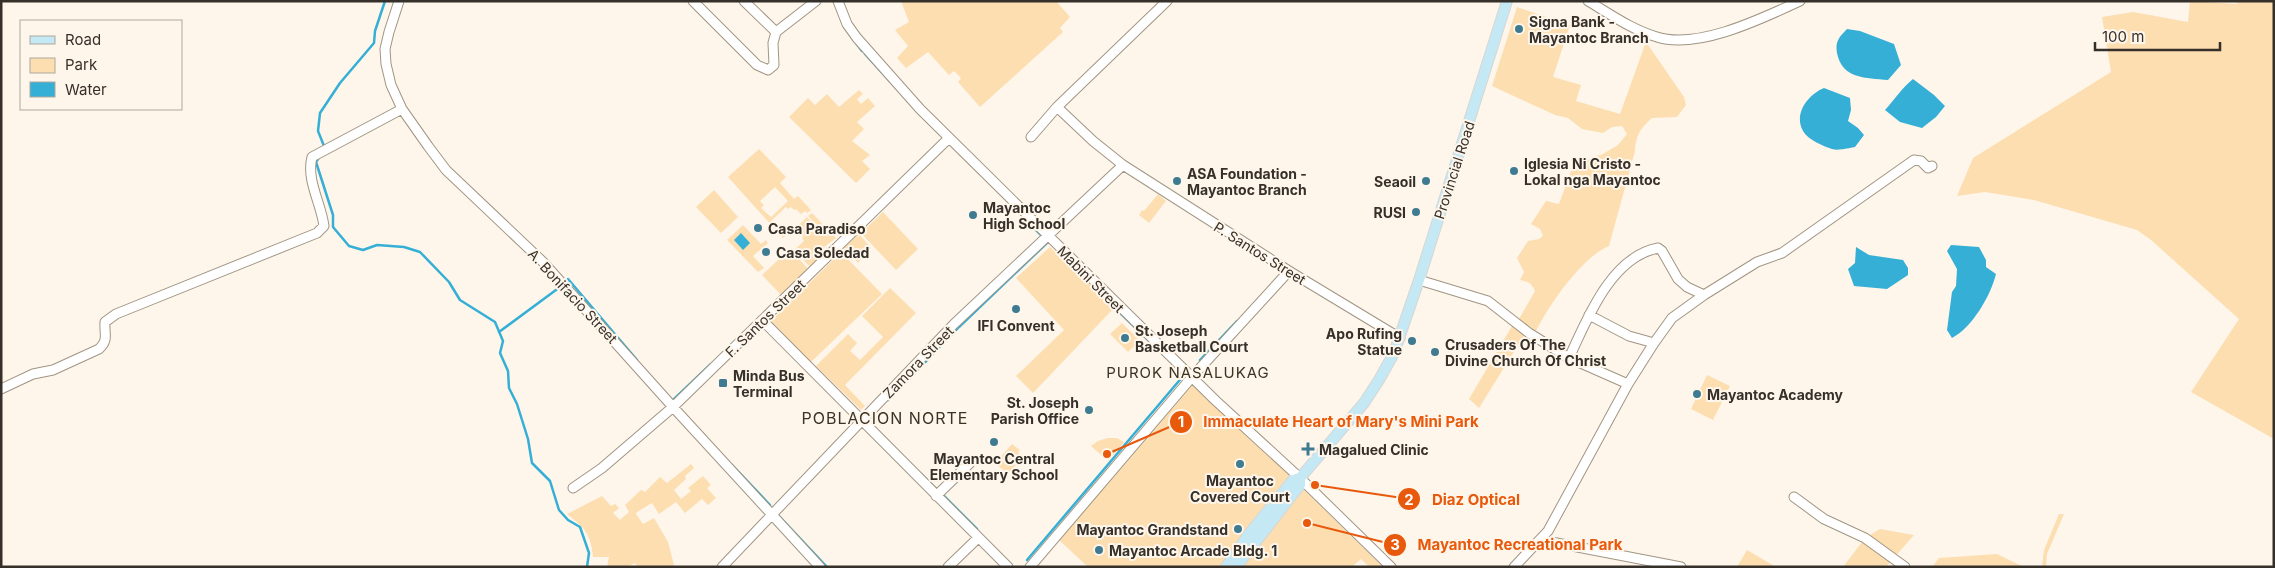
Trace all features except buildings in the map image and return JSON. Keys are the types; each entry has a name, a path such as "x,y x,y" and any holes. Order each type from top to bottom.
{"main road":[{"name":"Provincial Road","path":"1255,534 1300,485 1300,478 1336,438 1373,391 1387,368 1400,338 1419,280 1507,1"},
{"path":"1226,567 1255,534"},
{"path":"1236,567 1255,534"}],"street":[{"name":"A. Bonifacio Street","path":"399,1 385,49 391,85 402,108 446,170 543,262 820,567"},
{"path":"693,1 764,69 768,70 774,65 773,43 776,32 816,1"},
{"path":"744,1 776,32"},
{"name":"Mabini Street","path":"838,1 847,24 870,55 949,138 1261,444 1300,478 1391,567"},
{"path":"1031,137 1057,107 1167,1"},
{"path":"1588,1 1646,33 1671,40 1692,39 1726,31 1800,1"},
{"name":"P. Santos Street","path":"1057,107 1093,141 1123,165 1289,271 1400,338"},
{"path":"1,389 33,374 53,370 99,349 105,344 105,322 116,314 317,233 324,226 323,214 311,175 312,156 402,108"},
{"name":"F. Santos Street","path":"573,488 602,468 673,407 949,138"},
{"path":"1514,567 1541,540 1556,519 1628,384 1672,318 1704,295 1757,262 1782,253 1914,160 1922,161 1928,168 1932,166"},
{"name":"Zamora Street","path":"722,567 988,291 1123,165"},
{"path":"1569,358 1588,316 1614,275 1629,261 1647,250 1658,248 1662,251 1678,279 1687,287 1704,295"},
{"path":"1030,567 1192,377 1289,271"},
{"path":"1419,280 1488,301 1529,333 1569,358 1628,384"},
{"path":"1588,316 1629,336 1654,343"},
{"path":"762,320 1008,567"},
{"path":"936,496 970,463"},
{"path":"1794,497 1824,519 1865,538 1905,567"},
{"path":"948,567 978,538"},
{"path":"1541,540 1681,567"}],"green space":[{"path":"901,1 1056,1 1070,17 1060,28 1063,32 980,107 958,82 961,78 954,71 949,75 928,52 906,68 897,58 908,46 895,30 909,22"},
{"path":"2190,1 2237,4 2236,1 2274,1 2274,439 2191,392 2239,319 2151,240 2137,230 2034,200 1985,192 1957,196 1973,158 2111,72 2102,17 2133,12 2188,22"},
{"path":"1517,7 1570,25 1553,77 1581,85 1576,101 1620,114 1646,42 1684,97 1686,105 1677,117 1652,118 1642,129 1636,141 1635,151 1609,246 1588,260 1577,271 1549,308 1536,331 1519,319 1535,291 1530,284 1520,280 1524,272 1517,258 1528,241 1539,239 1543,236 1540,229 1531,224 1546,201 1559,204 1571,171 1594,156 1601,155 1618,145 1627,134 1622,126 1612,127 1603,133 1582,129 1568,118 1555,115 1492,86"},
{"path":"859,90 863,94 857,99 861,104 868,98 875,106 857,122 864,129 852,141 870,155 862,161 870,169 856,183 789,117 808,98 815,105 827,94 839,107"},
{"path":"759,149 786,177 780,183 794,199 798,196 811,210 801,214 796,209 794,210 791,207 788,209 786,207 771,221 779,230 782,228 787,233 792,230 783,238 728,177","holes":["775,187 788,201 771,217 761,208 764,205 760,201"]},
{"path":"714,190 738,217 721,233 696,207"},
{"path":"1158,194 1166,201 1149,223 1139,215"},
{"path":"883,212 918,249 896,270 861,233"},
{"path":"812,213 836,238 819,251 824,257 812,269 794,250 804,241 802,238 817,226 808,216"},
{"path":"807,217 815,226 804,237 796,228"},
{"path":"743,225 761,244 766,240 768,243 753,256 764,268 758,272 727,240"},
{"path":"859,234 871,248 858,263 844,248"},
{"path":"1050,247 1114,308 1033,393 1016,376 1064,330 1016,278"},
{"path":"790,249 810,271 782,296 762,275"},
{"path":"841,252 882,294 811,362 771,321"},
{"path":"890,288 916,313 845,385 865,406 861,410 816,366 848,334 857,343 850,351 860,360 883,337 862,316"},
{"name":"St. Joseph Basketball Court","path":"1122,323 1140,341 1128,352 1110,334"},
{"path":"1512,326 1525,334 1479,408 1469,399"},
{"path":"1707,375 1730,386 1713,420 1691,409"},
{"path":"1190,383 1291,477 1222,567 1088,567 1058,539"},
{"path":"1107,438 1117,438 1124,442 1108,461 1091,446"},
{"path":"1012,444 1020,450 1018,452 1023,457 1008,474 995,463"},
{"path":"691,464 694,468 674,490 681,499 691,491 688,488 703,476 711,485 707,488 716,498 708,505 702,499 685,513 676,502 659,514 652,503 636,514 643,524 654,518 668,542 674,565 671,567 637,567 635,563 627,567 607,567 609,557 593,557 591,543 586,532 567,514 602,496 611,506 615,504 619,508 613,513 620,520 629,512 625,505 641,490 645,492 660,477 667,483"},
{"path":"1301,487 1383,567 1369,567 1361,559 1352,567 1243,567"},
{"path":"2059,514 2064,514 2047,554 2046,567 2042,567 2044,550"},
{"path":"1880,529 1914,535 1886,567 1843,567 1865,538"},
{"path":"1747,550 1776,567 1737,567"},
{"path":"1997,554 2024,567 1932,567 1939,558"}],"water":[{"path":"1847,29 1860,31 1894,44 1901,65 1888,80 1856,76 1844,68 1837,53 1837,43"},
{"path":"1913,79 1945,106 1936,117 1922,128 1900,122 1885,110"},
{"path":"1824,88 1850,98 1851,110 1848,121 1864,135 1855,147 1834,150 1812,140 1803,131 1800,124 1801,111 1808,99"},
{"path":"741,233 750,243 743,250 734,240"},
{"path":"1951,245 1979,247 1986,260 1986,267 1996,274 1980,310 1967,327 1952,338 1947,330 1952,292 1956,286 1957,269 1947,251"},
{"path":"1856,247 1869,255 1903,260 1908,268 1908,275 1887,289 1854,286 1848,269 1855,263"}],"waterway":[{"path":"324,146 318,131 320,113 340,83 374,43 375,31 385,1"},
{"path":"845,28 862,51"},
{"path":"865,54 896,88"},
{"path":"320,156 316,162 333,215 333,227 349,246 363,250 377,245 404,247 420,252 449,282 460,300 495,322 503,341 500,353 508,371 509,388 517,404 528,439 532,463 550,481 559,510 568,520 580,527 589,553 587,567"},
{"path":"1024,218 1041,235"},
{"path":"889,400 959,327 1050,242"},
{"path":"568,279 637,360"},
{"path":"499,332 560,287"},
{"path":"1095,287 1113,306"},
{"path":"1114,307 1166,357"},
{"path":"1200,360 1237,321"},
{"path":"672,401 711,364"},
{"path":"1027,560 1184,375"},
{"path":"732,465 770,505"},
{"path":"921,474 938,491"},
{"path":"942,494 977,529"},
{"path":"778,515 827,567"}],"place":[{"name":"Signa Bank - Mayantoc Branch","path":"1519,29"},
{"name":"Iglesia Ni Cristo - Lokal nga Mayantoc","path":"1514,171"},
{"name":"ASA Foundation - Mayantoc Branch","path":"1177,181"},
{"name":"Seaoil","path":"1426,181"},
{"name":"RUSI","path":"1416,212"},
{"name":"Mayantoc High School","path":"973,215"},
{"name":"Casa Paradiso","path":"758,228"},
{"name":"Casa Soledad","path":"766,252"},
{"name":"IFI Convent","path":"1016,309"},
{"name":"St. Joseph Basketball Court","path":"1125,338"},
{"name":"Apo Rufing Statue","path":"1412,341"},
{"name":"Crusaders Of The Divine Church Of Christ","path":"1435,352"},
{"name":"Minda Bus Terminal","path":"723,383"},
{"name":"Mayantoc Academy","path":"1697,394"},
{"name":"St. Joseph Parish Office","path":"1089,410"},
{"name":"Mayantoc Central Elementary School","path":"994,442"},
{"name":"Magalued Clinic","path":"1308,449"},
{"name":"Immaculate Heart of Mary's Mini Park","path":"1107,454"},
{"name":"Mayantoc Covered Court","path":"1240,464"},
{"name":"Diaz Optical","path":"1315,485"},
{"name":"Mayantoc Recreational Park","path":"1307,523"},
{"name":"Mayantoc Grandstand","path":"1238,529"},
{"name":"Mayantoc Arcade Bldg. 1","path":"1099,550"}],"district":[{"name":"PUROK NASALUKAG","path":"1188,372"},
{"name":"POBLACION NORTE","path":"885,418"}]}
